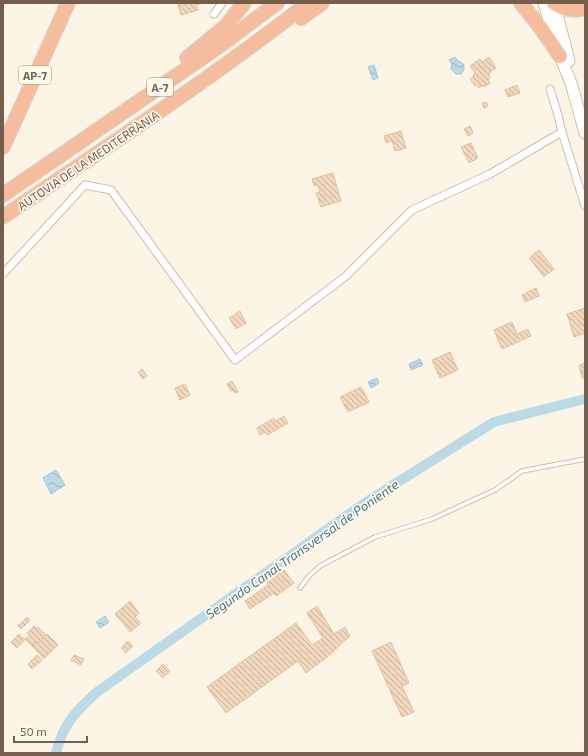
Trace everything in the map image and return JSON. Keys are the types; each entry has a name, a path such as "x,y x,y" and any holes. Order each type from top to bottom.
{"highway":[{"name":"AP-7","path":"3,147 68,3"},
{"path":"125,111 138,93 194,53 226,26 244,3"},
{"name":"AUTOVIA DE LA MEDITERRÀNIA","path":"3,195 221,45 277,3"},
{"name":"AUTOVIA DE LA MEDITERRÀNIA","path":"3,217 169,105 308,3"},
{"path":"270,32 295,22 322,3"},
{"path":"521,3 560,56"},
{"path":"554,3 562,8 572,10 585,8"}],"street":[{"path":"214,14 222,3"},
{"path":"544,3 560,56 571,83 585,133"},
{"path":"554,3 569,62 571,83"},
{"path":"550,89 585,206"},
{"path":"3,274 85,185 111,190 235,360 346,276 412,210 490,174 562,132"}],"lane":[{"path":"300,588 309,576 320,566 375,537 432,519 496,490 522,471 585,459"}],"water":[{"path":"455,57 464,65 464,70 461,74 456,74 451,69 452,64 449,60"},
{"path":"374,65 378,78 373,80 368,67"},
{"path":"420,359 423,365 411,370 409,364"},
{"path":"377,378 379,383 371,388 368,382"},
{"path":"56,470 65,485 51,494 43,478"},
{"path":"105,616 109,622 100,628 96,622"}],"building":[{"path":"183,3 202,3 196,5 198,10 181,15 178,5"},
{"path":"489,57 496,68 489,73 490,78 488,80 490,83 479,88 477,84 475,86 470,79 475,73 470,66 480,59 482,62"},
{"path":"517,85 520,93 508,97 505,90"},
{"path":"486,102 488,106 484,108 482,103"},
{"path":"470,126 473,133 468,136 464,129"},
{"path":"401,131 406,148 395,151 392,141 386,143 384,136"},
{"path":"471,143 478,158 469,163 461,147"},
{"path":"333,173 341,201 321,207 316,193 320,192 318,185 314,186 312,179"},
{"path":"539,250 554,269 544,277 529,258"},
{"path":"536,288 539,296 525,302 522,295"},
{"path":"585,308 585,333 574,337 567,314"},
{"path":"240,311 246,323 236,329 229,318"},
{"path":"512,322 517,334 528,329 531,336 502,349 494,330"},
{"path":"450,352 458,370 440,378 432,360"},
{"path":"585,363 585,377 582,378 579,365"},
{"path":"142,369 147,376 143,379 138,372"},
{"path":"232,381 238,392 235,393 233,390 231,391 227,384"},
{"path":"185,384 190,395 180,400 175,388"},
{"path":"361,387 369,402 348,412 340,397"},
{"path":"284,416 288,423 267,435 265,432 260,435 257,428 274,418 275,421"},
{"path":"284,570 294,583 276,596 267,583"},
{"path":"268,585 274,593 250,609 245,601"},
{"path":"130,601 139,613 135,617 141,623 130,632 115,614"},
{"path":"317,606 334,634 345,627 350,636 326,658 306,673 298,661 226,713 207,687 296,623 312,645 323,638 307,613"},
{"path":"27,617 30,620 21,629 18,626"},
{"path":"34,626 36,629 38,627 46,635 38,643 36,642 32,646 25,639 30,635 27,633"},
{"path":"19,634 25,640 17,648 11,642"},
{"path":"47,634 58,645 44,659 32,646 36,642 38,643"},
{"path":"128,641 133,646 126,653 121,648"},
{"path":"391,642 409,683 402,686 414,712 402,717 372,651"},
{"path":"37,655 42,660 32,669 28,664"},
{"path":"74,655 84,659 81,665 71,660"},
{"path":"163,664 170,671 163,678 156,671"}],"waterway":[{"name":"Segundo Canal Transversal de Poniente","path":"56,753 62,734 71,719 97,692 366,502 494,422 585,399"}]}
